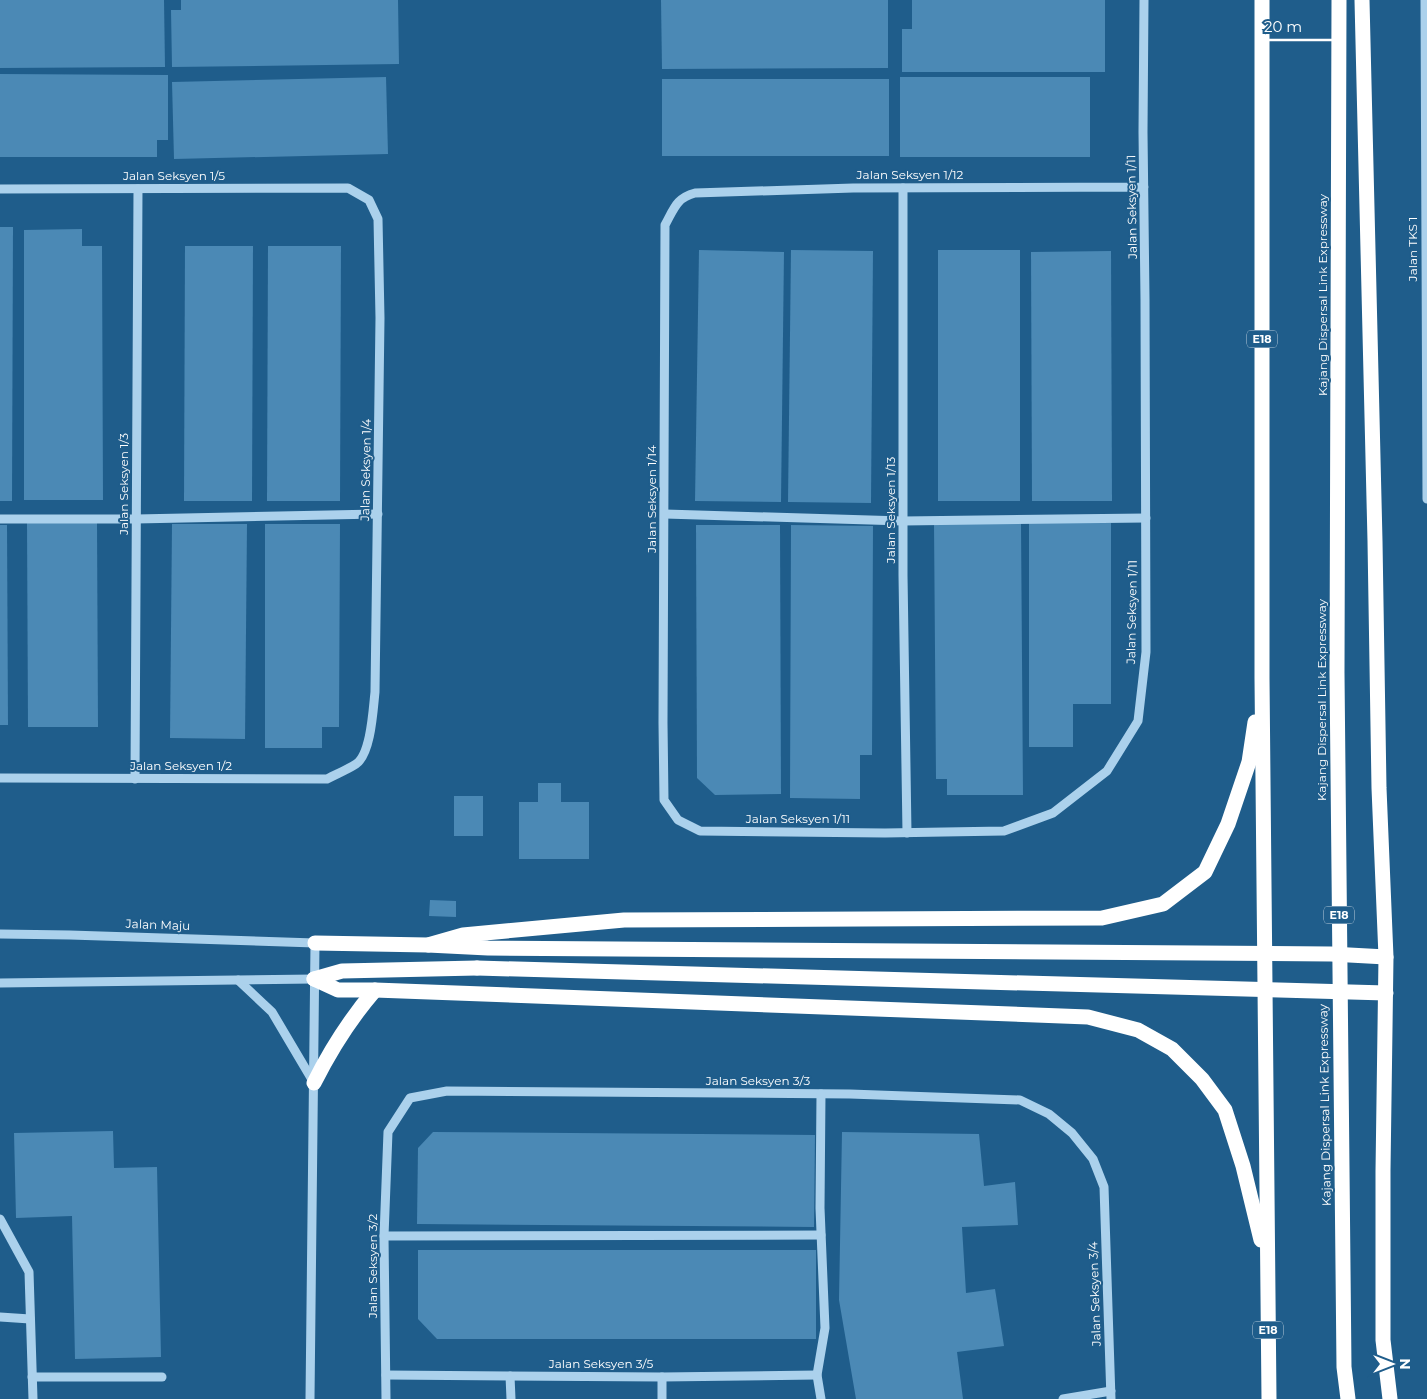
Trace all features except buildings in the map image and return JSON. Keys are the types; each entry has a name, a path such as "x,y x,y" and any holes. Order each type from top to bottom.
{"highway":[{"name":"E18","path":"1262,0 1262,678 1269,1399"},
{"name":"Kajang Dispersal Link Expressway","path":"1339,0 1337,683 1343,1328 1344,1366 1348,1399"},
{"path":"1362,0 1379,788 1386,957 1383,1340 1390,1399"},
{"path":"428,946 463,935 624,920 1102,918 1164,904 1205,872 1228,824 1249,762 1262,678"},
{"path":"314,943 498,948 1311,954 1386,957"},
{"path":"314,980 342,971 477,968 1386,993"},
{"path":"314,980 338,990 1088,1017 1138,1030 1172,1049 1202,1079 1225,1110 1267,1260"},
{"path":"314,1083 340,1035 375,990"}],"street":[{"name":"Jalan Seksyen 1/11","path":"664,800 678,820 700,831 1004,831 1053,813 1107,770 1138,721 1146,652 1144,0"},
{"name":"Jalan TKS 1","path":"1425,0 1427,499"},
{"name":"Jalan Seksyen 1/12","path":"678,201 685,196 695,193 903,188 1144,187"},
{"name":"Jalan Seksyen 1/5","path":"0,189 348,188"},
{"name":"Jalan Seksyen 1/4","path":"348,188 369,200 378,219 380,328 375,692 372,726 367,746 357,763"},
{"name":"Jalan Seksyen 1/13","path":"903,188 903,521 907,832"},
{"name":"Jalan Seksyen 1/3","path":"136,779 138,189"},
{"name":"Jalan Seksyen 1/14","path":"664,800 665,225 678,201"},
{"path":"0,519 136,519 378,514"},
{"path":"665,514 903,521 1146,518"},
{"name":"Jalan Seksyen 1/2","path":"0,778 327,779 357,763"},
{"name":"Jalan Maju","path":"0,934 314,943"},
{"path":"310,1399 314,943"},
{"path":"238,980 272,1012 314,1083"},
{"path":"0,983 314,980"},
{"name":"Jalan Seksyen 3/3","path":"388,1132 410,1098 447,1092 821,1094 1020,1100 1049,1114 1072,1133 1093,1160 1104,1188"},
{"path":"821,1094 821,1235 825,1328 817,1375 821,1399"},
{"name":"Jalan Seksyen 3/2","path":"386,1399 384,1236 388,1132"},
{"name":"Jalan Seksyen 3/4","path":"1104,1188 1111,1395"},
{"path":"0,1219 29,1272 33,1399"},
{"path":"384,1236 821,1235"},
{"path":"0,1317 30,1319"},
{"name":"Jalan Seksyen 3/5","path":"386,1375 662,1377 817,1375"},
{"path":"510,1376 511,1399"},
{"path":"32,1377 162,1377"},
{"path":"662,1377 662,1399"},
{"path":"1063,1399 1111,1395"}]}
